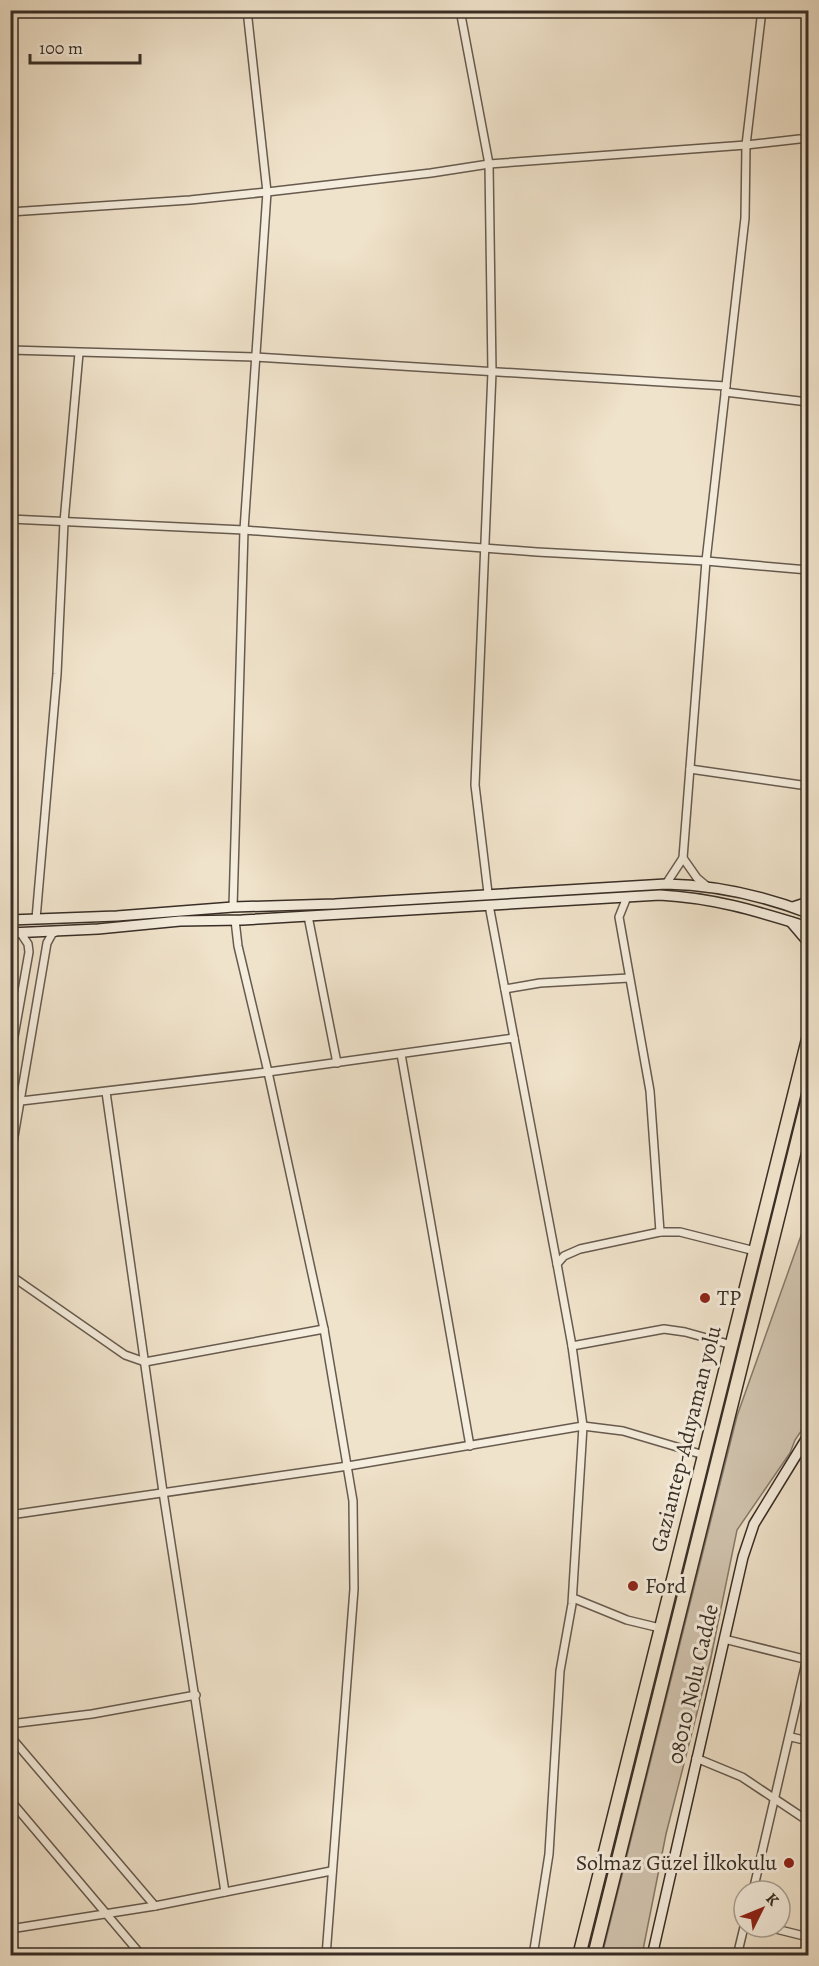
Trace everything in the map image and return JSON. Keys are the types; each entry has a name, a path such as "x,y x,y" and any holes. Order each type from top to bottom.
{"highway":[{"name":"Gaziantep-Adıyaman yolu","path":"579,1956 808,1039"},
{"name":"Gaziantep-Adıyaman yolu","path":"594,1956 728,1409 808,1098"}],"street":[{"path":"234,907 244,530 267,192 247,10"},
{"path":"460,10 489,164 492,372 475,785 488,893"},
{"path":"666,884 683,858 706,561 745,218 746,145 762,10"},
{"path":"10,212 190,200 431,173 489,164 746,145 808,138"},
{"path":"10,350 255,357 492,372 725,389 808,402"},
{"path":"36,919 57,674 64,522 79,353"},
{"path":"10,519 244,530 808,570"},
{"path":"690,769 808,786"},
{"path":"683,858 697,878 709,888"},
{"path":"10,920 117,916 234,907 334,904 666,884 694,884 793,907 808,914"},
{"path":"15,933 180,921 235,920 660,895 732,904 808,927"},
{"path":"627,897 620,917 650,1092 660,1232"},
{"path":"793,907 808,902"},
{"path":"489,905 572,1346 584,1426 573,1598 560,1671 549,1854 533,1956"},
{"path":"308,916 337,1063"},
{"path":"235,920 238,946 324,1329 353,1501 354,1589 326,1956"},
{"path":"791,922 808,942"},
{"path":"10,1160 46,943 57,931"},
{"path":"10,1059 29,952 28,944 15,933"},
{"path":"505,989 540,983 629,978"},
{"path":"21,1101 268,1072 514,1038"},
{"path":"401,1054 470,1446"},
{"path":"106,1092 162,1492 196,1695 225,1892"},
{"path":"557,1264 564,1256 580,1249 660,1232 680,1232 755,1251"},
{"path":"10,1275 125,1355 145,1362 324,1329"},
{"path":"572,1346 664,1329 685,1332 732,1345"},
{"path":"10,1515 348,1466 584,1426 623,1431 704,1455"},
{"name":"08010 Nolu Cadde","path":"652,1956 743,1557 754,1524 808,1440"},
{"path":"573,1598 627,1620 660,1628"},
{"path":"724,1639 808,1658 756,1879"},
{"path":"10,1724 92,1714 196,1695"},
{"path":"10,1736 155,1906"},
{"path":"790,1737 808,1741"},
{"path":"696,1758 742,1777 808,1821"},
{"path":"10,1800 142,1956"},
{"path":"10,1929 155,1906 332,1872"},
{"path":"792,1933 808,1937"},
{"path":"737,1956 741,1939"}],"shaded area":[{"path":"808,1216 808,1421 795,1440 790,1453 737,1530 710,1662 666,1834 642,1955 602,1955 737,1416"}],"place":[{"name":"TP","path":"705,1298"},
{"name":"Ford","path":"633,1586"},
{"name":"Solmaz Güzel İlkokulu","path":"789,1863"}]}
